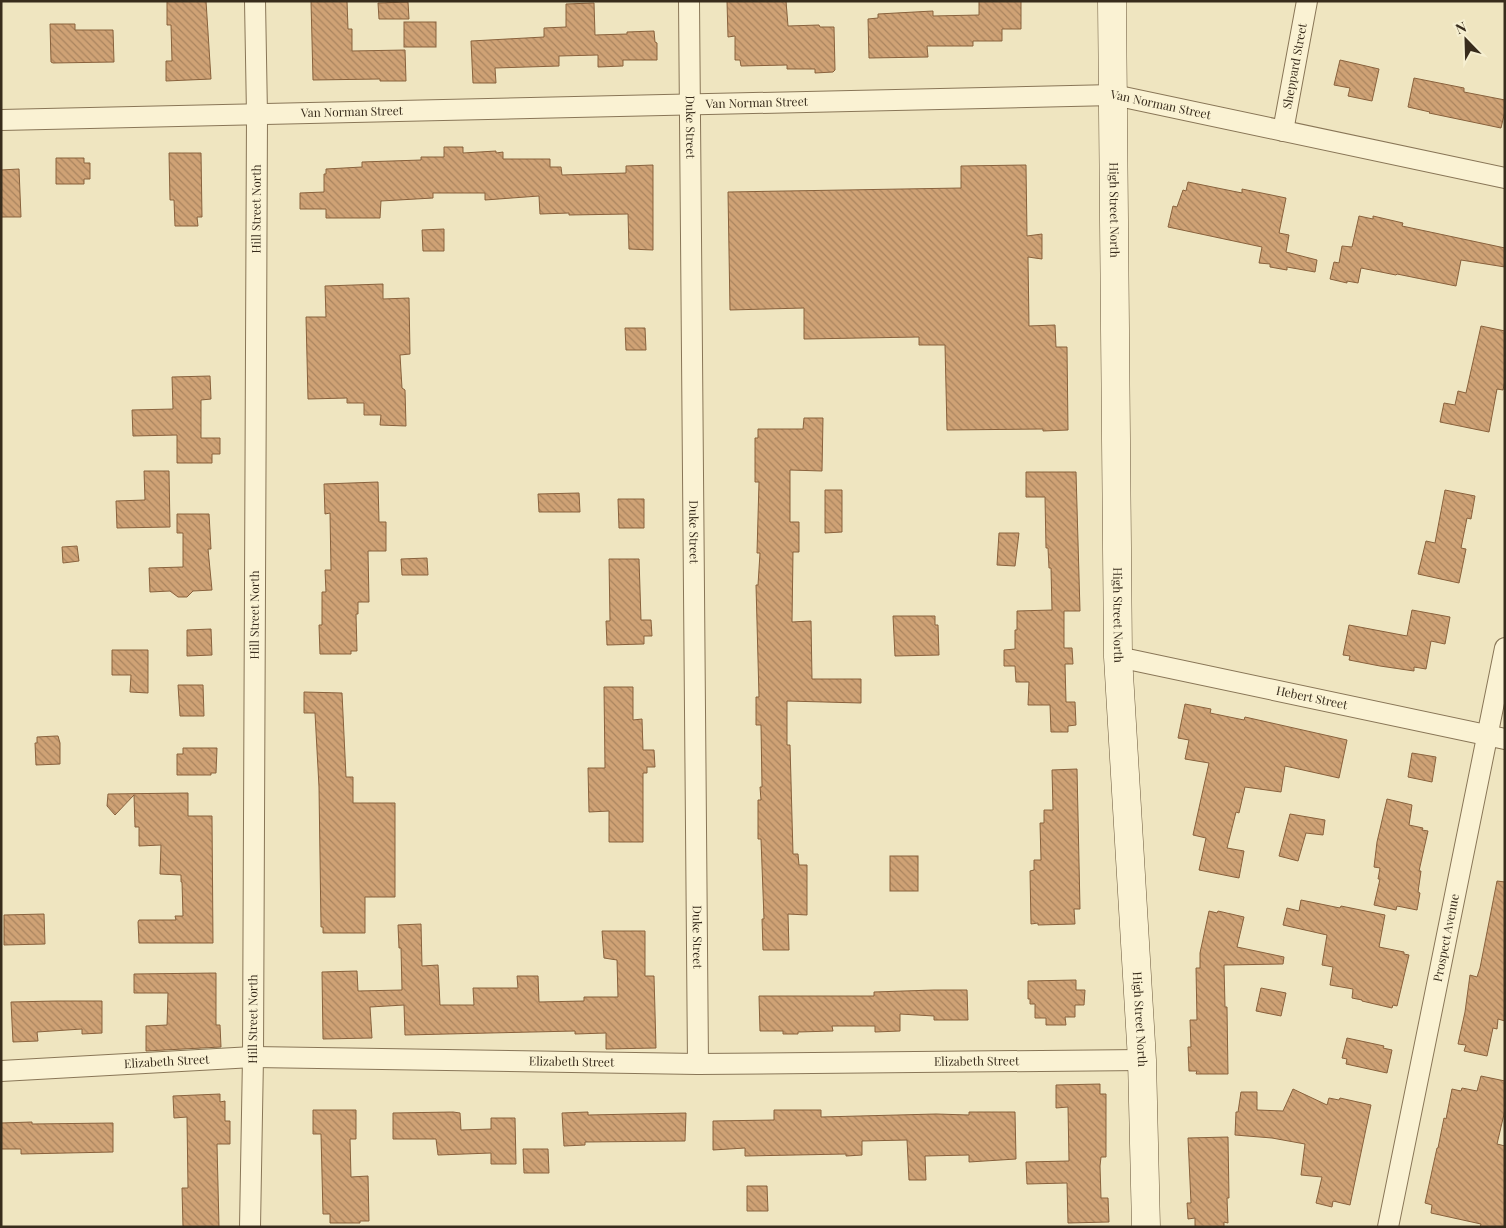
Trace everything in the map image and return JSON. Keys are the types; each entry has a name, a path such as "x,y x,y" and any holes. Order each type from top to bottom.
{"main road":[{"name":"High Street North","path":"1112,1 1118,657 1142,1060 1146,1227"}],"street":[{"name":"Hill Street North","path":"250,1227 253,1057 257,115 255,1"},
{"name":"Duke Street","path":"689,1 698,1064"},
{"name":"Sheppard Street","path":"1283,131 1307,1"},
{"name":"Van Norman Street","path":"1,120 1114,95 1505,178"},
{"name":"Prospect Avenue","path":"1388,1227 1496,737 1505,648"},
{"name":"Hebert Street","path":"1118,657 1496,737"},
{"name":"Elizabeth Street","path":"1,1071 253,1057 698,1064 1142,1060"}],"building":[{"path":"167,1 206,1 211,79 166,81 166,61 172,61 171,25 167,25"},
{"path":"311,1 347,1 348,29 352,29 352,51 405,50 406,81 380,81 380,79 313,80"},
{"path":"727,1 786,1 788,26 819,25 820,27 834,27 835,70 833,72 815,73 815,69 787,69 787,65 741,66 740,60 735,60 735,36 728,37"},
{"path":"979,1 1021,1 1021,29 1002,29 1002,41 973,41 973,46 927,46 928,57 869,58 868,19 878,18 878,14 933,11 933,16 979,15"},
{"path":"408,2 409,19 379,19 378,3"},
{"path":"594,3 595,35 654,31 655,42 657,43 657,60 623,60 623,66 598,67 598,55 559,56 559,66 495,68 496,83 473,83 471,41 544,37 544,28 566,27 566,4"},
{"path":"404,22 436,22 436,47 404,47"},
{"path":"50,24 75,24 75,30 113,30 114,62 51,62"},
{"path":"1340,60 1379,69 1372,101 1348,96 1350,88 1334,85"},
{"path":"1414,78 1464,88 1464,92 1505,100 1505,111 1501,128 1408,107"},
{"path":"444,147 463,147 463,153 503,152 503,159 550,159 550,167 561,167 562,175 626,173 626,166 653,165 653,250 629,249 628,214 540,214 539,196 485,200 485,193 433,193 433,198 381,201 380,218 326,218 326,209 300,209 300,193 324,192 324,174 326,174 326,169 362,167 362,162 421,160 421,157 444,157"},
{"path":"169,153 201,153 202,217 197,217 198,226 175,226 174,200 170,200"},
{"path":"56,158 84,158 84,163 90,163 90,179 84,179 84,184 56,184"},
{"path":"1026,165 1027,236 1042,234 1042,259 1028,257 1029,326 1055,325 1056,347 1067,347 1068,430 947,430 945,345 919,345 919,337 804,339 804,308 730,310 728,192 961,188 961,166"},
{"path":"19,169 21,217 1,217 1,170"},
{"path":"1188,182 1242,193 1242,189 1286,198 1279,233 1289,235 1286,252 1317,260 1315,272 1287,267 1287,270 1270,267 1270,264 1259,263 1262,247 1168,227 1173,206 1177,207 1183,190 1186,191"},
{"path":"1359,216 1373,219 1373,216 1403,223 1402,226 1505,248 1505,267 1461,260 1456,286 1361,268 1358,283 1347,281 1347,283 1330,279 1334,262 1339,263 1342,246 1352,247"},
{"path":"444,229 444,251 423,251 422,230"},
{"path":"383,284 383,299 409,298 410,354 400,355 402,388 405,390 406,426 380,425 381,415 364,415 364,403 347,403 347,398 308,399 306,317 326,317 325,286"},
{"path":"1481,326 1505,331 1505,380 1503,390 1497,389 1489,432 1440,422 1444,403 1455,405 1458,391 1466,393"},
{"path":"625,328 645,328 646,350 626,350"},
{"path":"210,376 211,399 201,400 201,438 220,438 220,454 212,454 212,463 177,463 177,435 133,436 132,410 173,409 172,377"},
{"path":"804,418 823,418 822,471 790,470 790,522 799,522 799,552 793,552 792,622 811,621 812,679 861,679 861,703 787,701 787,745 790,745 793,854 798,854 799,865 807,865 807,915 788,914 789,950 763,950 762,919 764,919 761,839 758,839 758,800 761,800 760,787 762,787 761,725 756,725 756,697 759,697 756,585 758,585 760,553 757,553 759,482 755,482 755,438 758,438 758,429 803,429"},
{"path":"144,471 169,471 170,527 117,528 116,501 145,500"},
{"path":"1026,472 1076,472 1080,611 1064,611 1064,648 1072,648 1073,664 1065,664 1066,702 1075,702 1076,725 1068,726 1068,732 1051,732 1050,705 1028,705 1029,682 1016,682 1015,666 1004,666 1004,650 1015,649 1017,611 1052,610 1051,568 1049,568 1048,548 1046,548 1045,497 1026,497"},
{"path":"378,482 379,522 386,522 386,551 368,551 369,602 358,602 358,614 356,614 357,651 351,651 351,654 320,654 319,625 322,625 322,592 326,592 325,570 331,570 330,513 325,514 324,484"},
{"path":"825,490 842,490 842,532 825,533"},
{"path":"1445,490 1475,496 1471,519 1467,518 1461,548 1466,549 1459,583 1418,574 1426,541 1435,543"},
{"path":"579,493 580,512 539,512 538,494"},
{"path":"618,499 644,499 644,528 619,528"},
{"path":"177,514 209,514 211,549 208,549 212,590 193,591 187,597 178,597 170,591 150,592 149,568 183,567 183,533 177,533"},
{"path":"999,533 1019,533 1015,566 997,565"},
{"path":"77,546 79,561 63,563 62,547"},
{"path":"427,558 428,575 402,575 401,559"},
{"path":"609,559 639,559 641,620 651,620 652,636 644,636 644,644 607,645 606,621 610,621"},
{"path":"1412,610 1450,617 1445,644 1431,641 1426,669 1414,667 1414,671 1380,666 1349,660 1350,656 1343,655 1349,625 1407,636"},
{"path":"893,616 935,616 935,625 938,625 939,655 895,656"},
{"path":"211,629 212,655 187,656 187,630"},
{"path":"112,650 148,650 148,693 130,692 131,675 112,675"},
{"path":"178,685 203,685 204,716 180,716"},
{"path":"604,687 633,687 633,720 642,719 643,750 654,750 655,767 647,767 647,773 643,773 643,842 609,842 609,811 589,812 588,768 605,768"},
{"path":"304,692 342,693 346,777 353,777 353,803 395,803 395,897 365,897 365,933 323,933 323,927 321,927 319,787 315,713 304,713"},
{"path":"1185,704 1211,709 1210,713 1244,720 1245,717 1347,740 1339,778 1285,766 1281,792 1245,787 1239,813 1236,812 1227,848 1244,851 1239,878 1199,870 1206,838 1193,835 1209,763 1185,759 1189,740 1178,738"},
{"path":"58,736 60,764 36,765 35,743 37,743 37,737"},
{"path":"183,748 217,748 216,773 211,773 211,775 177,775 177,754 183,754"},
{"path":"1412,753 1436,757 1432,782 1408,777"},
{"path":"1077,769 1080,909 1074,909 1075,924 1031,924 1030,871 1034,870 1034,860 1041,860 1040,823 1044,823 1044,810 1053,810 1052,770"},
{"path":"188,793 188,816 212,816 213,943 139,943 139,920 176,920 175,916 183,916 181,875 160,874 161,845 139,846 139,827 135,827 134,795 115,815 107,806 108,794"},
{"path":"1387,799 1412,805 1409,825 1428,831 1419,871 1421,871 1418,892 1420,893 1417,910 1397,906 1396,910 1374,905 1380,879 1378,879 1380,868 1374,867 1377,842"},
{"path":"1290,814 1325,820 1323,835 1306,833 1298,861 1279,856"},
{"path":"890,856 918,856 918,891 890,891"},
{"path":"1497,881 1505,882 1505,1021 1498,1019 1497,1029 1493,1028 1487,1056 1464,1051 1466,1045 1458,1044 1470,975 1477,977 1480,968"},
{"path":"1301,900 1385,915 1379,947 1404,952 1404,954 1409,955 1397,1006 1393,1005 1392,1008 1352,998 1353,989 1330,985 1333,967 1322,965 1327,935 1283,925 1287,908 1299,911"},
{"path":"1209,911 1217,913 1218,911 1244,917 1237,947 1284,957 1283,964 1224,965 1228,1074 1196,1074 1197,1071 1189,1071 1188,1047 1191,1047 1190,1020 1197,1020 1196,968 1200,968 1200,953"},
{"path":"44,914 45,944 4,945 4,915"},
{"path":"421,924 422,966 438,965 440,1005 474,1005 473,988 518,988 517,976 538,976 539,1002 584,1001 584,997 618,997 617,960 604,958 602,931 645,931 645,976 654,976 656,1048 606,1049 606,1033 575,1034 575,1031 405,1035 404,1005 370,1007 372,1038 323,1039 322,972 357,971 358,991 402,990 401,948 399,948 398,925"},
{"path":"216,973 216,1025 220,1025 221,1047 146,1051 146,1026 167,1025 168,993 134,993 134,974"},
{"path":"1076,980 1076,990 1085,990 1084,1005 1075,1005 1075,1017 1065,1017 1066,1025 1046,1025 1046,1018 1035,1018 1035,1004 1030,1004 1030,999 1028,999 1028,981"},
{"path":"1261,988 1286,993 1281,1016 1256,1011"},
{"path":"967,990 968,1020 934,1020 934,1016 900,1014 900,1031 875,1032 875,1026 832,1026 833,1031 798,1032 798,1034 783,1034 783,1031 760,1031 759,996 874,996 874,992"},
{"path":"102,1001 102,1033 82,1034 82,1029 37,1032 38,1041 13,1042 11,1002"},
{"path":"1347,1038 1384,1046 1383,1048 1392,1050 1387,1073 1346,1064 1347,1059 1342,1058"},
{"path":"1481,1076 1505,1081 1505,1110 1497,1144 1505,1146 1505,1227 1480,1227 1481,1224 1431,1213 1432,1205 1425,1203 1452,1089 1461,1091 1462,1088 1477,1091"},
{"path":"1100,1084 1100,1094 1106,1094 1106,1157 1101,1157 1101,1198 1108,1198 1109,1222 1068,1223 1067,1183 1027,1184 1026,1162 1069,1161 1068,1107 1056,1108 1056,1085"},
{"path":"1293,1089 1327,1105 1329,1098 1339,1100 1340,1098 1371,1105 1350,1205 1333,1201 1332,1207 1316,1203 1322,1177 1301,1175 1305,1144 1272,1138 1235,1135 1236,1112 1238,1112 1241,1092 1257,1092 1257,1110 1283,1111"},
{"path":"220,1094 220,1102 225,1101 225,1121 230,1121 230,1144 217,1144 219,1227 183,1227 182,1188 188,1188 187,1117 174,1118 173,1096"},
{"path":"313,1110 356,1110 356,1139 350,1139 351,1177 368,1176 369,1221 360,1221 360,1223 330,1223 330,1214 323,1214 321,1134 313,1134"},
{"path":"774,1110 821,1110 821,1117 969,1115 969,1112 1015,1112 1016,1159 969,1162 969,1155 925,1156 926,1180 909,1180 907,1140 862,1141 862,1155 846,1156 846,1154 745,1156 745,1148 713,1150 713,1121 774,1120"},
{"path":"588,1112 588,1115 686,1113 685,1141 585,1142 585,1145 564,1146 562,1113"},
{"path":"393,1113 460,1113 461,1130 491,1129 491,1118 515,1118 516,1164 491,1164 491,1153 438,1155 436,1139 393,1139"},
{"path":"32,1122 32,1124 113,1123 113,1152 21,1154 21,1149 1,1149 1,1123"},
{"path":"1228,1137 1228,1223 1224,1222 1224,1227 1195,1227 1195,1218 1188,1219 1187,1203 1191,1203 1188,1138"},
{"path":"523,1149 548,1149 549,1173 524,1173"},
{"path":"747,1186 767,1186 768,1211 747,1211"}]}
